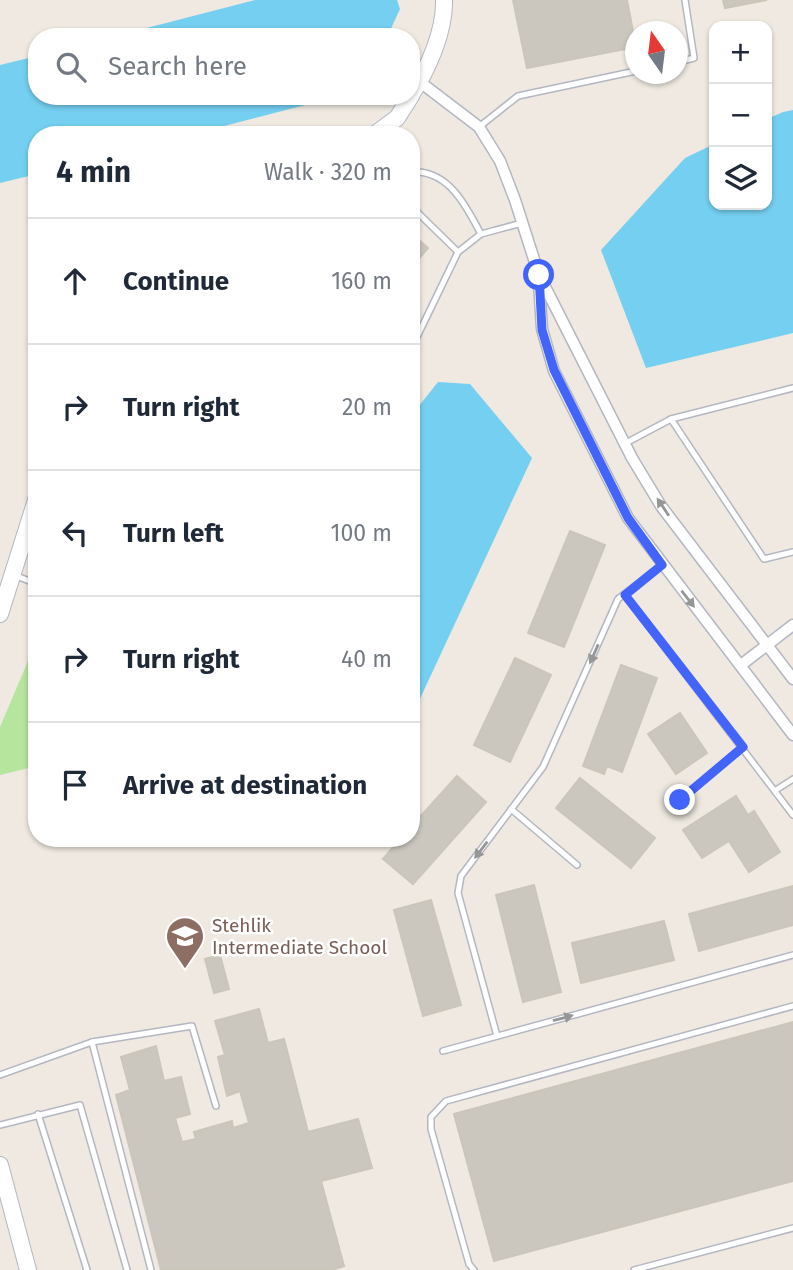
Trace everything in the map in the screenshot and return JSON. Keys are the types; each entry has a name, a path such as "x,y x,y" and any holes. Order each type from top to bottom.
{"street":[{"path":"420,78 434,47 444,0"},
{"path":"420,94 478,127 500,161 539,275 625,444 661,506 793,679"},
{"path":"386,126 397,118 405,105"},
{"path":"539,275 542,330 554,370 628,518 793,735"},
{"path":"0,614 28,525"},
{"path":"741,665 793,625"},
{"path":"0,1168 5,1209 28,1270"}],"lane":[{"path":"684,0 688,21"},
{"path":"688,23 694,58 688,59"},
{"path":"478,127 518,96 625,73"},
{"path":"420,172 431,173 463,199 481,234"},
{"path":"420,215 458,251"},
{"path":"420,331 458,251 481,234 522,223"},
{"path":"625,444 671,419 793,388"},
{"path":"671,419 764,559 793,552"},
{"path":"497,1036 458,893 461,876 543,767 618,599 662,565"},
{"path":"12,575 28,581"},
{"path":"625,595 792,812"},
{"path":"680,800 743,747"},
{"path":"776,790 793,779"},
{"path":"512,809 577,865"},
{"path":"443,1051 793,955"},
{"path":"474,1270 469,1264 431,1129 431,1116 446,1101 793,1006"},
{"path":"0,1075 92,1042 192,1026 216,1106"},
{"path":"92,1042 152,1270"},
{"path":"0,1125 80,1105 127,1270"},
{"path":"38,1114 87,1270"},
{"path":"634,1270 793,1228"}],"green space":[{"path":"28,661 28,768 0,775 0,727"}],"water":[{"path":"255,0 397,0 400,9 391,28 147,28"},
{"path":"28,58 28,105 305,105 224,126 28,126 28,176 0,183 0,65"},
{"path":"793,110 793,333 646,368 601,250 685,158 709,146 709,210 772,210 772,117"},
{"path":"438,382 470,384 532,458 420,699 420,405"}],"building":[{"path":"513,0 627,0 631,21 625,21 625,49 527,68"},
{"path":"723,0 767,0 725,8"},
{"path":"420,241 428,248 420,257"},
{"path":"570,531 605,545 564,647 528,633"},
{"path":"515,658 551,675 510,762 474,745"},
{"path":"621,665 657,678 622,772 607,766 604,774 583,766"},
{"path":"680,713 707,753 676,774 648,734"},
{"path":"457,776 486,802 413,884 383,859 393,847 420,847 420,817"},
{"path":"580,778 655,838 631,868 556,808"},
{"path":"736,796 748,815 754,811 780,852 749,872 729,841 702,858 683,830"},
{"path":"534,885 561,992 523,1002 496,895"},
{"path":"793,886 793,925 699,951 689,914"},
{"path":"431,900 461,1005 423,1016 394,910"},
{"path":"664,921 674,960 581,983 572,943"},
{"path":"220,955 229,989 214,993 205,959"},
{"path":"259,1009 268,1043 284,1039 308,1132 358,1119 372,1168 321,1181 344,1266 332,1270 161,1270 116,1095 130,1090 121,1057 156,1046 164,1081 181,1077 190,1114 175,1118 182,1142 196,1139 194,1132 232,1121 233,1128 249,1123 240,1091 227,1096 218,1057 225,1055 215,1021"},
{"path":"793,1022 793,1181 494,1261 454,1114"}],"place":[{"name":"Stehlik Intermediate School","path":"185,970"}],"route":[{"path":"539,275 542,330 554,370 628,518 662,565 625,595 743,747 680,800"}]}
